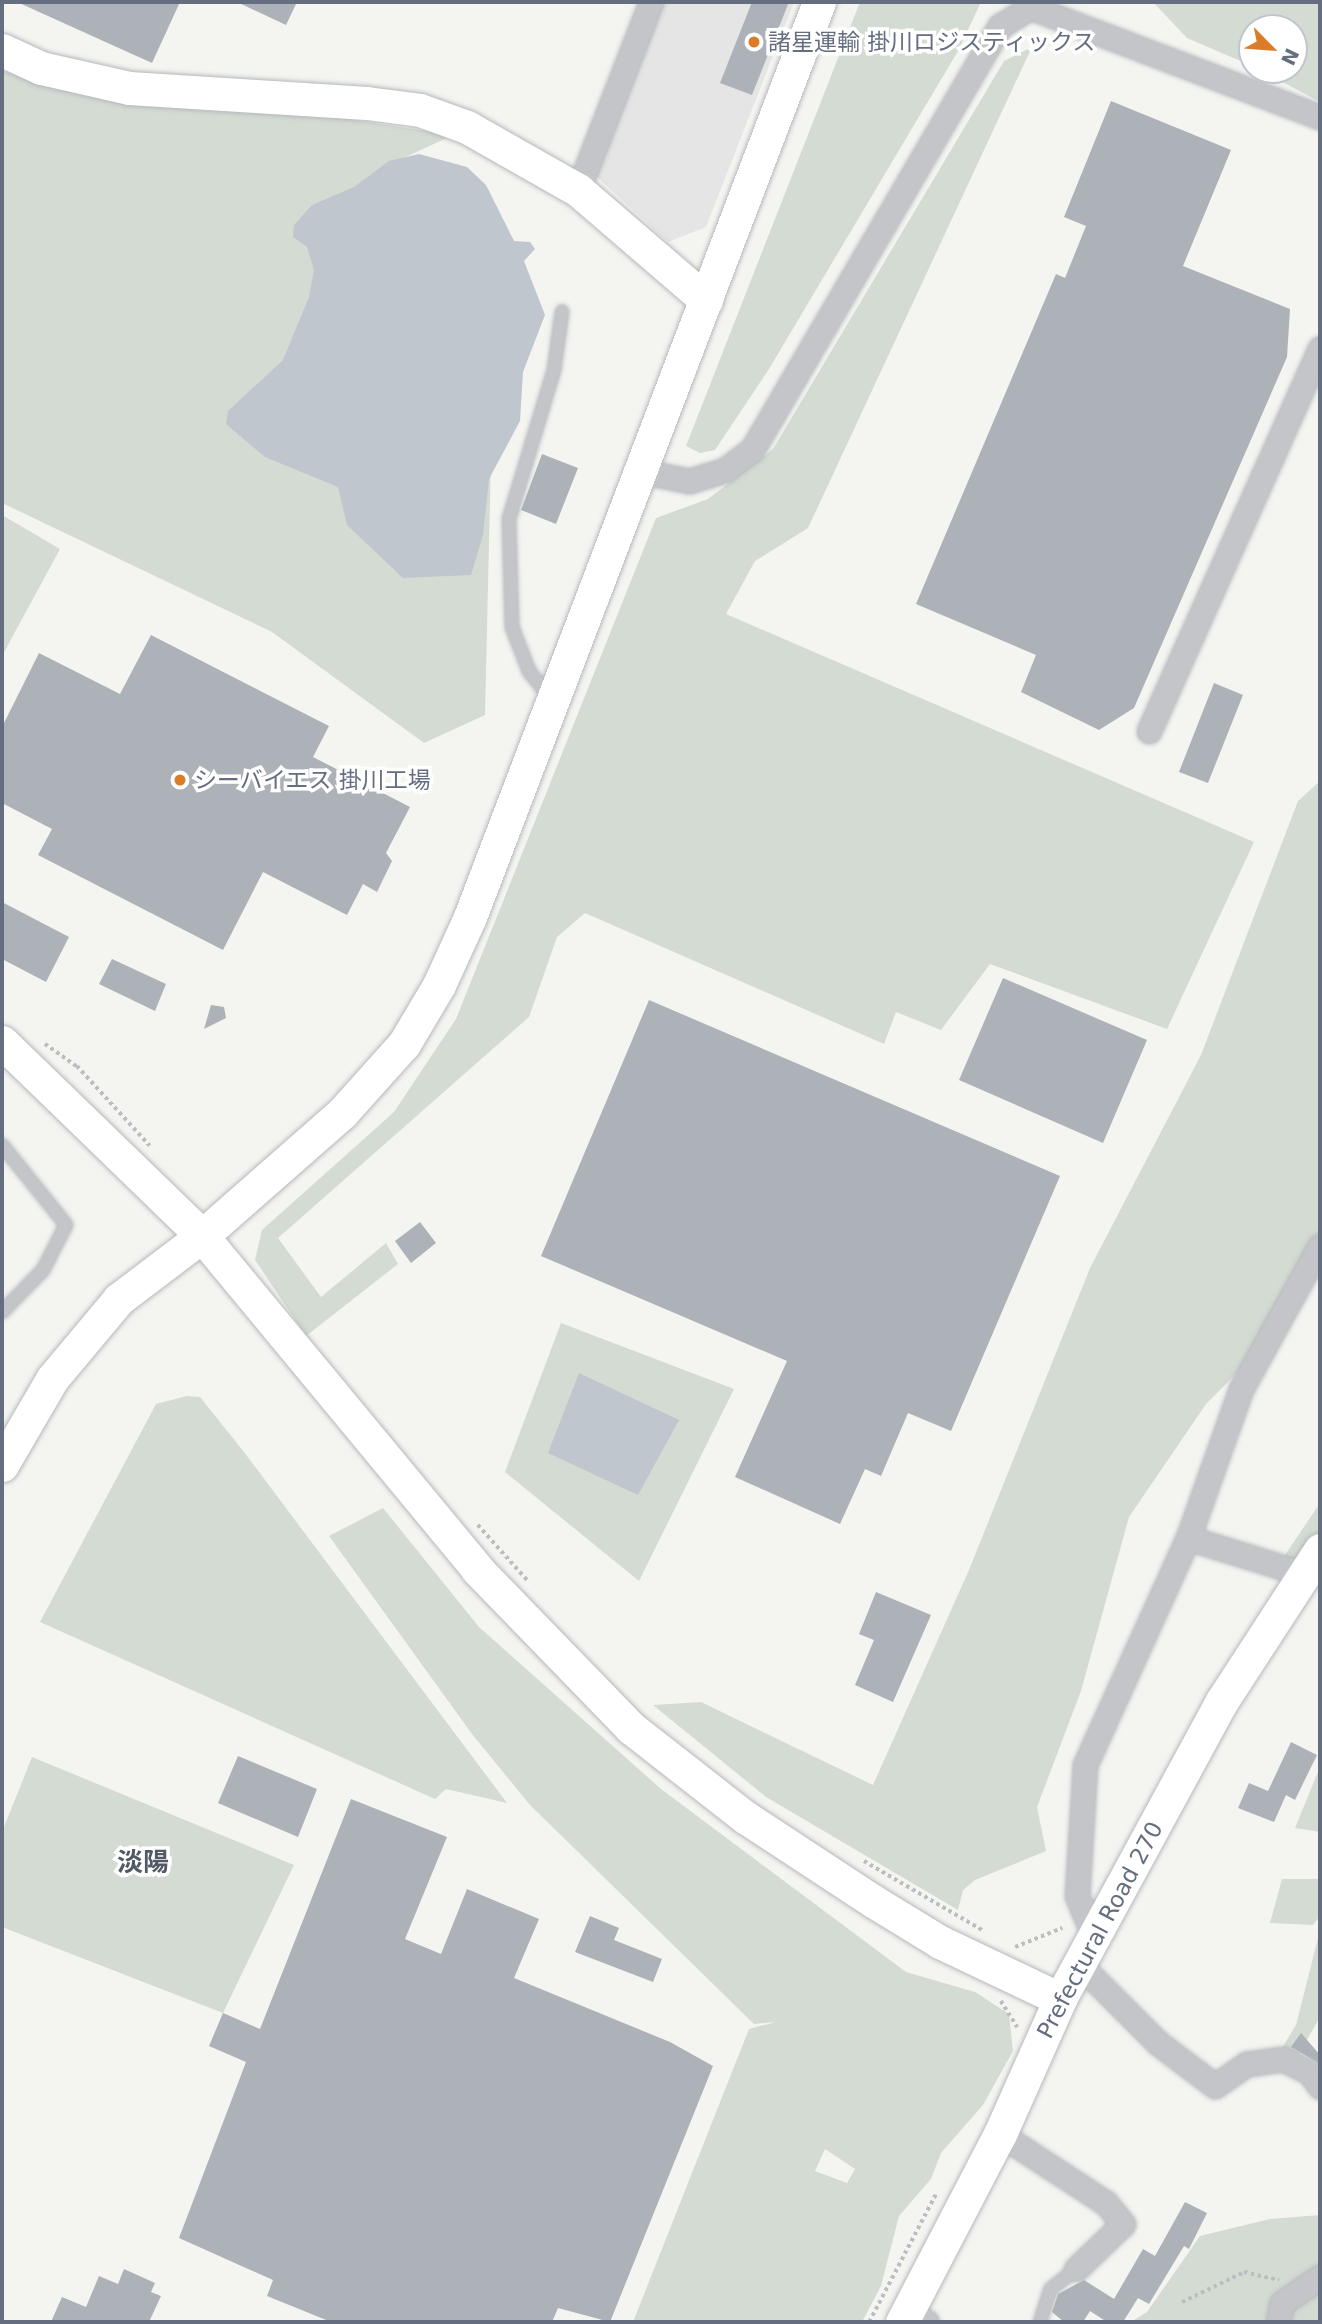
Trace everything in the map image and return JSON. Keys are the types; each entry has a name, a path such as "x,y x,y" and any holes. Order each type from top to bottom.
{"street":[{"path":"578,190 651,2"},
{"path":"2,1465 52,1379 119,1299 202,1236 342,1113 404,1044 470,917 819,2"},
{"path":"640,471 690,481 725,470 752,450 1000,26 1030,7 1320,117"},
{"path":"2,50 41,68 130,88 420,110 467,127 578,190 706,300"},
{"path":"1149,731 1320,348"},
{"path":"2,1042 202,1236 477,1569 631,1728 745,1817 873,1901 940,1942 1060,1999"},
{"path":"1320,1246 1241,1389 1188,1538 1085,1765 1077,1896 1087,1950 1158,2043 1215,2087 1247,2064 1283,2059 1311,2073 1320,2087"},
{"path":"1188,1538 1315,1561"},
{"name":"Prefectural Road 270","path":"912,2319 1000,2134 1060,1999 1222,1701 1315,1561"},
{"path":"1000,2134 1105,2203 1123,2224 1076,2269"},
{"path":"1278,2322 1282,2303 1297,2288 1320,2277"}],"lane":[{"path":"553,701 529,671 512,626 509,519 538,431 562,312"},
{"path":"2,1145 66,1225 43,1269 2,1312"},
{"path":"1040,2322 1051,2289 1076,2269"}],"path":[{"path":"34,1037 77,1066 153,1149"},
{"path":"475,1522 536,1590"},
{"path":"861,1859 989,1934"},
{"path":"1001,1941 1013,1948 1062,1928"},
{"path":"990,1993 1000,1999 1020,2031"},
{"path":"869,2322 943,2184"},
{"path":"1182,2302 1244,2272 1297,2288"}],"shaded area":[{"path":"663,2 794,2 706,227 668,242 596,176"},
{"path":"860,2 981,2 958,51 769,369 715,450 700,453 686,446"},
{"path":"1153,2 1320,2 1320,102 1286,84 1308,84 1308,14 1238,14 1238,60 1187,38"},
{"path":"1032,47 808,528 755,561 726,614 1254,842 1167,1029 990,964 941,1030 896,1012 884,1044 585,913 557,937 529,1017 278,1238 321,1297 386,1243 398,1264 306,1336 255,1260 262,1230 394,1112 456,1019 656,518 708,499 773,449 1004,61"},
{"path":"2,71 135,102 322,115 453,135 378,170 492,413 485,715 424,743 272,632 2,503"},
{"path":"419,154 467,167 486,185 514,241 530,242 535,249 524,261 545,315 523,372 520,421 489,479 483,535 471,575 403,578 347,525 338,487 265,457 226,424 228,411 283,360 309,297 314,270 307,247 293,237 294,225 312,205 354,187 389,161"},
{"path":"2,515 60,549 2,656"},
{"path":"1320,781 1320,1246 1250,1360 1206,1404 1129,1517 1081,1691 1037,1807 1046,1851 975,1880 963,1890 958,1910 766,1797 653,1705 701,1702 873,1785 969,1570 1090,1268 1201,1055 1298,801"},
{"path":"561,1323 734,1389 639,1581 505,1472"},
{"path":"579,1373 679,1420 638,1495 548,1453"},
{"path":"187,1396 200,1397 244,1452 507,1803 446,1789 435,1799 40,1622 156,1404"},
{"path":"1320,1503 1320,1536 1295,1572 1277,1567"},
{"path":"383,1508 479,1627 661,1789 906,1972 975,1992 1009,2014 1013,2051 983,2105 941,2153 931,2179 899,2216 881,2286 862,2322 633,2322 749,2029 776,2022 754,2024 530,1805 472,1734 329,1536","holes":["825,2149 855,2169 847,2183 815,2171"]},
{"path":"32,1757 294,1865 223,2013 2,1927 2,1832"},
{"path":"1320,1767 1320,1832 1295,1828"},
{"path":"1282,1879 1320,1879 1320,1916 1313,1925 1270,1923"},
{"path":"1320,1930 1320,2017 1296,2059 1279,2053 1296,2025"},
{"path":"1320,2215 1320,2322 1131,2322 1147,2312 1200,2236 1270,2219"}],"building":[{"path":"17,2 180,2 152,63"},
{"path":"237,2 297,2 286,25"},
{"name":"諸星運輸 掛川ロジスティックス","path":"752,2 789,2 752,95 720,83"},
{"path":"1111,101 1231,150 1183,266 1290,309 1287,357 1134,708 1099,730 1021,692 1036,655 916,604 1056,274 1065,278 1086,226 1064,217"},
{"path":"542,454 578,468 556,524 521,510"},
{"name":"シーバイエス 掛川工場","path":"151,635 329,726 313,757 410,807 386,853 392,861 377,892 363,884 347,915 263,872 223,950 38,855 52,829 2,803 2,727 39,653 120,694"},
{"path":"1214,683 1243,695 1208,783 1179,772"},
{"path":"2,902 69,937 46,982 2,959"},
{"path":"112,959 166,984 155,1011 99,984"},
{"path":"1003,978 1147,1040 1103,1143 959,1080"},
{"path":"649,1000 1060,1176 951,1431 908,1413 881,1476 865,1469 840,1524 735,1477 787,1361 541,1256"},
{"path":"211,1005 224,1007 226,1018 204,1029"},
{"path":"420,1222 436,1243 411,1263 395,1241"},
{"path":"876,1592 931,1615 893,1702 855,1685 874,1640 859,1634"},
{"path":"1291,1742 1317,1755 1295,1800 1286,1795 1274,1822 1238,1808 1249,1783 1268,1791"},
{"path":"238,1756 317,1789 298,1837 218,1803"},
{"path":"351,1799 447,1837 405,1939 441,1954 467,1889 539,1919 514,1978 670,2042 713,2066 610,2322 558,2308 552,2322 331,2322 267,2296 273,2280 179,2238 246,2062 209,2046 223,2013 260,2029"},
{"path":"590,1916 619,1928 614,1940 662,1959 653,1982 575,1952"},
{"path":"1301,2033 1320,2055 1320,2064 1291,2047"},
{"path":"1185,2202 1207,2213 1189,2249 1184,2246 1149,2304 1138,2298 1123,2322 1107,2322 1090,2311 1083,2322 1064,2322 1052,2312 1058,2294 1084,2280 1114,2299 1143,2249 1155,2256"},
{"path":"124,2269 155,2283 151,2292 161,2296 149,2322 51,2322 62,2297 86,2307 99,2276 118,2284"}],"place":[{"name":"諸星運輸 掛川ロジスティックス","path":"754,42"},
{"name":"シーバイエス 掛川工場","path":"180,780"}],"district":[{"name":"淡陽","path":"143,1863"}]}
